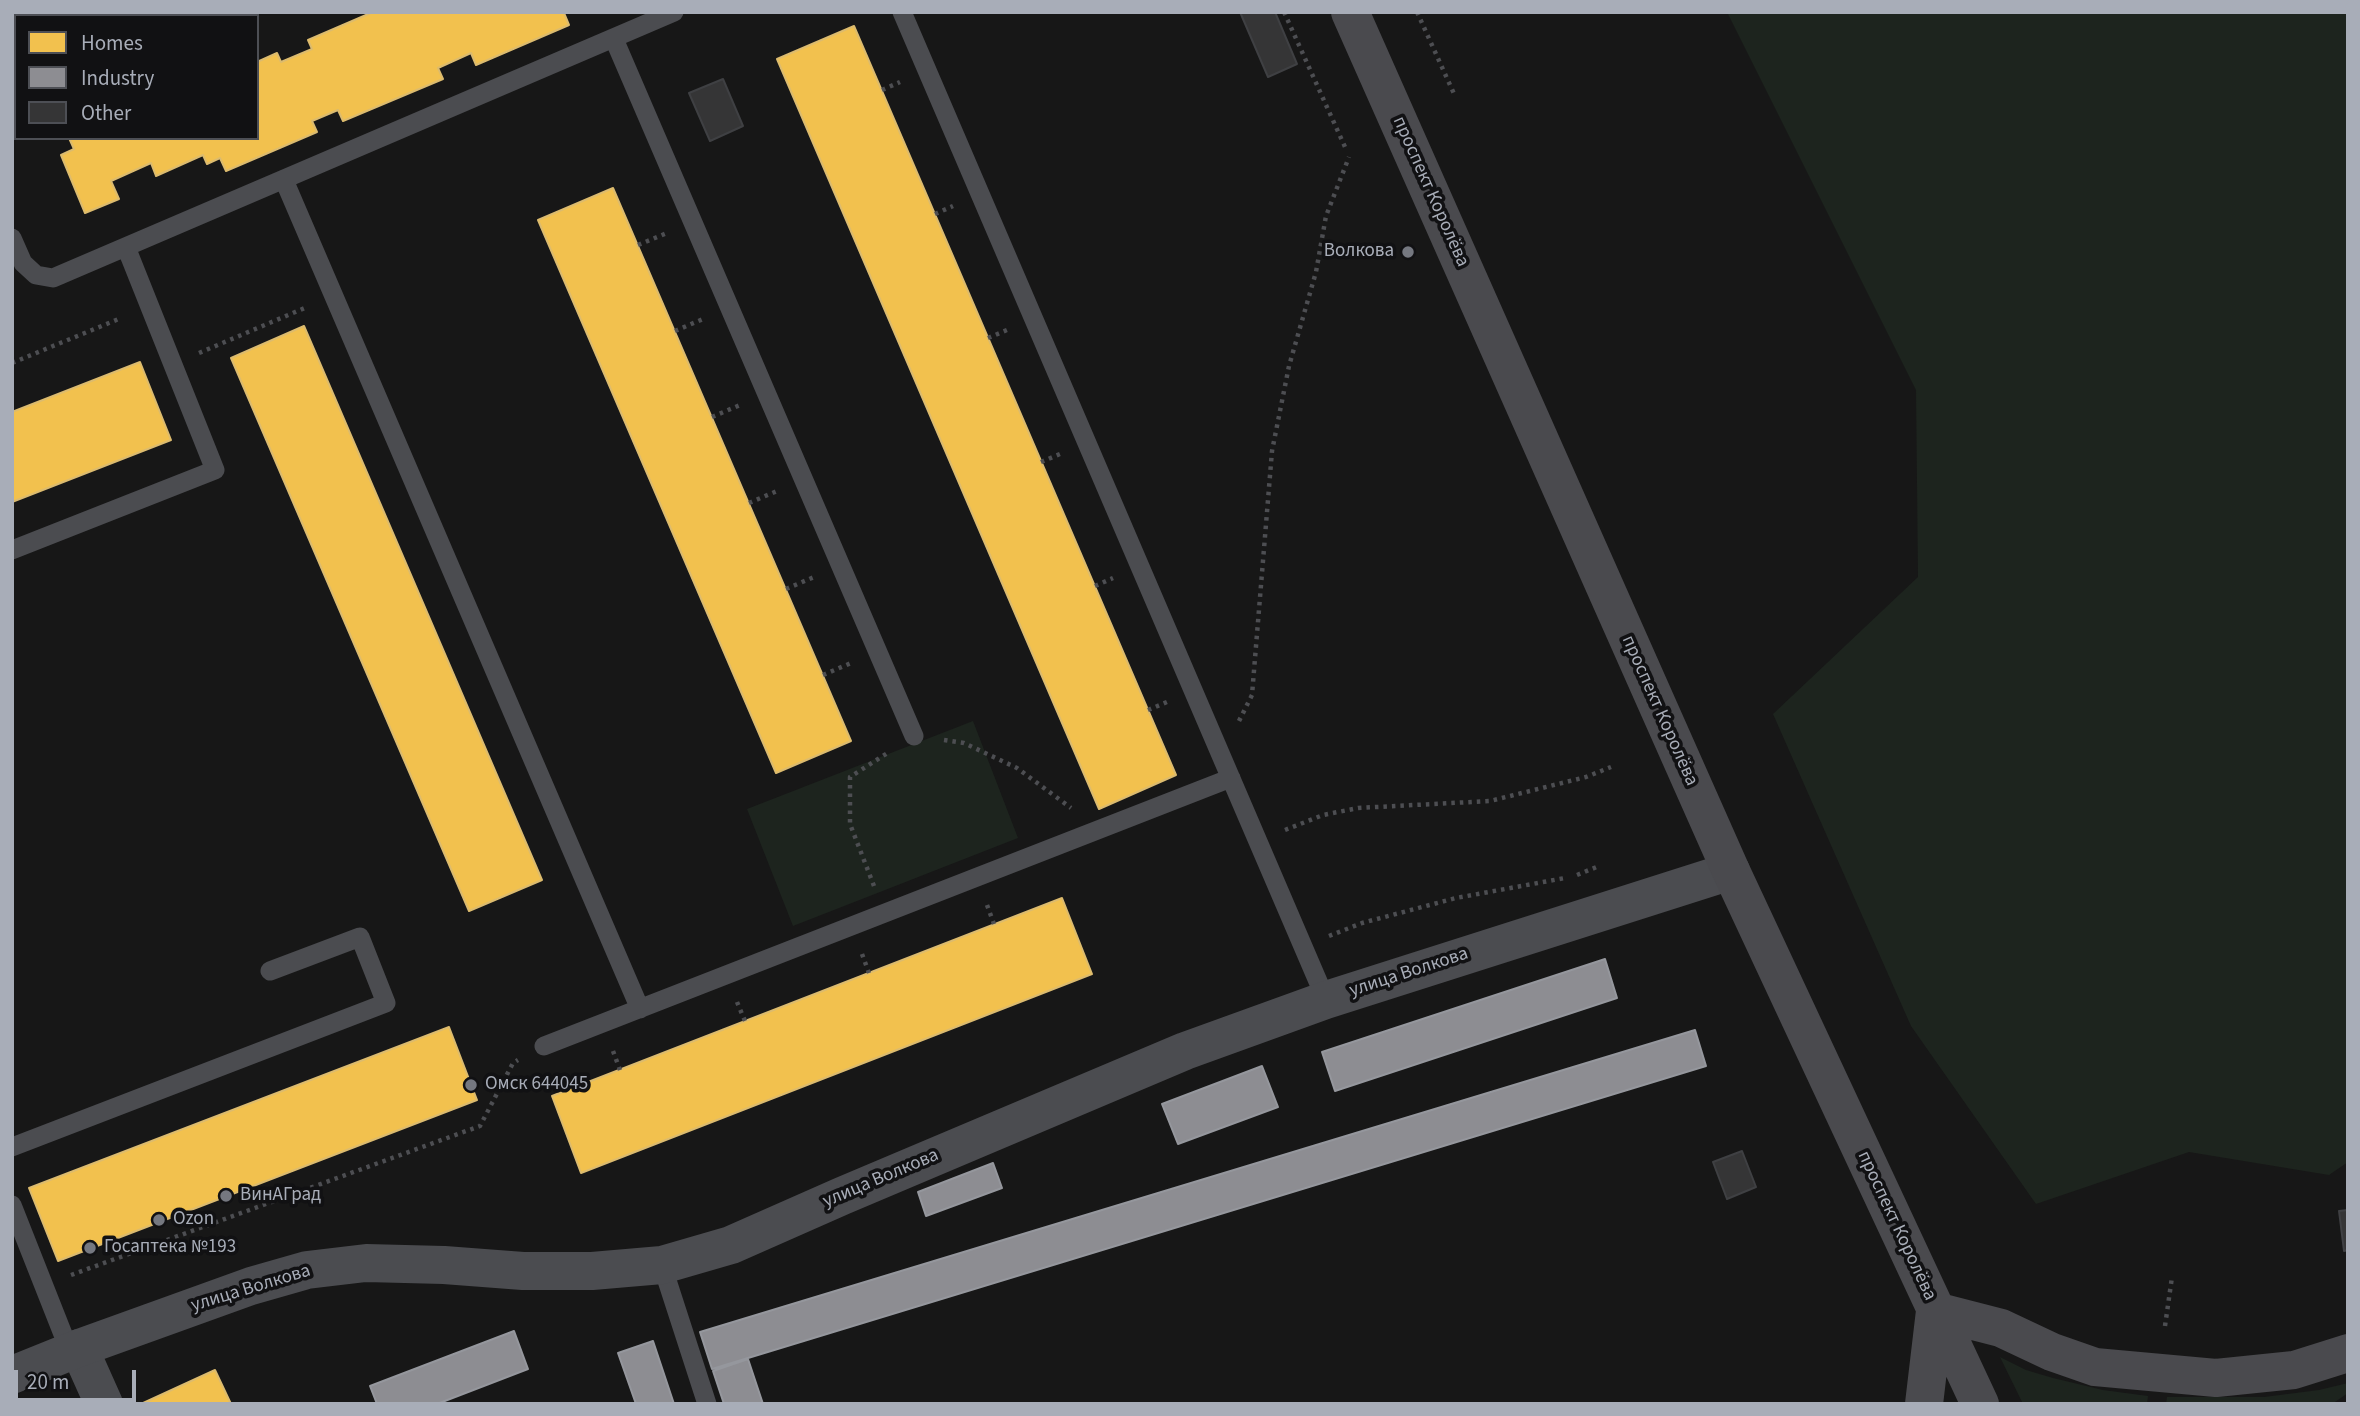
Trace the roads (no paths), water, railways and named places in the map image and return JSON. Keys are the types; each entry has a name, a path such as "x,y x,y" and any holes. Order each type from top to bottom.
{"main road":[{"name":"проспект Королёва","path":"1350,12 1731,871 1980,1404"},
{"path":"1924,1404 1935,1311 2001,1328 2052,1352 2095,1367 2216,1378 2294,1370 2348,1353"}],"street":[{"name":"улица Волкова","path":"12,1375 251,1286 307,1270 366,1263 523,1271 592,1271 662,1265 731,1245 1172,1056 1326,1000 1731,871"},
{"path":"75,1350 104,1404"}],"lane":[{"path":"902,12 1326,1000"},
{"path":"12,238 23,262 36,275 53,278 671,13"},
{"path":"614,38 914,736"},
{"path":"284,180 640,1009"},
{"path":"12,550 215,470 126,247"},
{"path":"544,1046 1231,778"},
{"path":"12,1147 386,1003 360,937 270,971"},
{"path":"12,1205 44,1285 75,1350"},
{"path":"662,1265 707,1404"}],"place":[{"name":"Волкова","path":"1408,252"},
{"name":"Омск 644045","path":"471,1085"},
{"name":"ВинАГрад","path":"226,1196"},
{"name":"Ozon","path":"159,1220"},
{"name":"Госаптека №193","path":"90,1248"}]}
